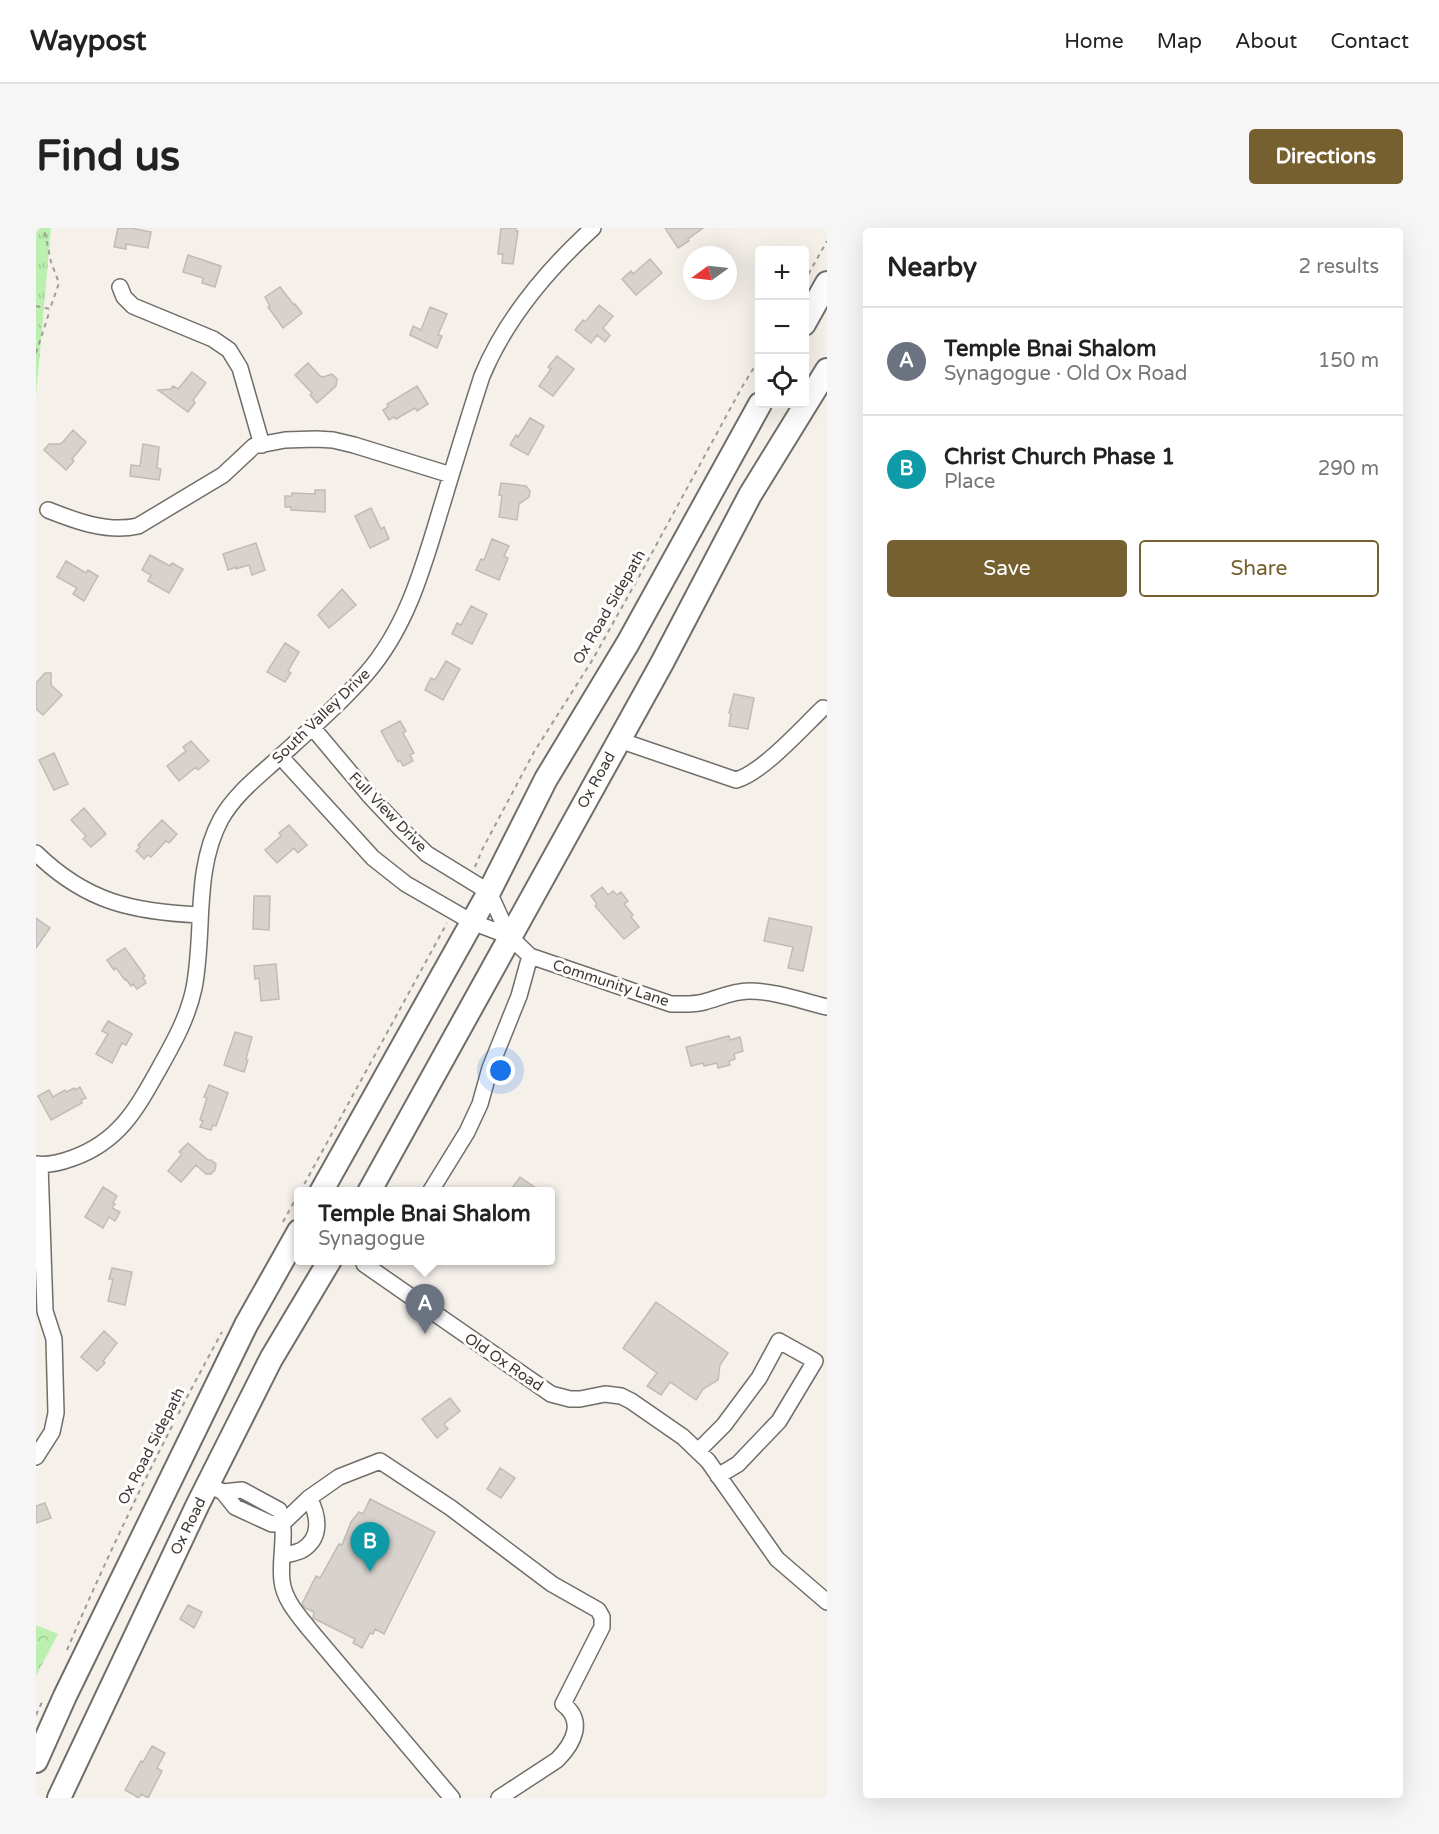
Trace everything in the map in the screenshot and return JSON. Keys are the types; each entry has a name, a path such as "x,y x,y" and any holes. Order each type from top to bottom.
{"highway":[{"path":"809,315 827,283"},
{"name":"Ox Road","path":"371,1187 662,663 750,495 827,370"},
{"path":"323,1187 489,892 546,779 628,643 758,408"},
{"path":"36,1761 65,1696 291,1228"},
{"name":"Ox Road","path":"59,1798 215,1488 271,1359 327,1265"},
{"path":"176,1469 215,1488"}],"street":[{"name":"South Valley Drive","path":"38,1165 64,1161 96,1147 121,1128 138,1106 177,1038 188,1009 197,971 200,915 207,856 213,835 222,818 246,787 334,707 366,674 396,632 423,569 482,376 499,338 525,301 583,231"},
{"path":"120,287 123,297 133,306 213,339 229,350 240,368 262,445"},
{"path":"48,510 92,525 127,529 138,526 223,475 250,449 297,439 333,440 451,475"},
{"path":"619,740 736,780 747,777 823,708"},
{"name":"Full View Drive","path":"312,727 369,795 402,830 428,854 489,892"},
{"path":"280,756 373,858 406,884 472,922 510,936"},
{"path":"36,853 60,875 99,897 137,909 200,915"},
{"path":"489,892 510,936"},
{"name":"Community Lane","path":"510,936 530,956 671,1004 690,1005 726,994 749,991 827,1007"},
{"path":"433,1187 450,1161 480,1104 490,1068 519,996 530,956"},
{"path":"36,1457 49,1440 56,1413 54,1339 45,1311 38,1165"},
{"name":"Old Ox Road","path":"367,1265 551,1394 570,1399 604,1394 621,1396 683,1437 698,1451 718,1476 777,1559 827,1602"},
{"path":"698,1451 724,1425 759,1378 779,1341 815,1360 779,1421 738,1464 718,1476"},
{"path":"284,1522 309,1498 339,1477 380,1461 452,1508 552,1584 598,1610 602,1617 602,1627 563,1704 571,1710 575,1723 574,1735 557,1760 499,1798"},
{"path":"215,1488 242,1490 279,1510 284,1522 282,1582 289,1602 452,1798"},
{"path":"283,1556 300,1551 311,1542 317,1528 316,1510 309,1498"}],"path":[{"path":"36,353 59,283 51,262 44,228"},
{"path":"809,273 827,241"},
{"path":"36,306 50,309"},
{"name":"Ox Road Sidepath","path":"476,866 482,850 534,752 625,602 755,365"},
{"path":"302,1187 449,918"},
{"name":"Ox Road Sidepath","path":"66,1653 94,1586 148,1472 226,1325"},
{"path":"36,1715 46,1694"}],"green space":[{"path":"36,228 51,228 36,396"},
{"path":"36,1625 58,1634 36,1676"}],"building":[{"path":"118,228 151,232 148,248 126,244 126,249 114,247"},
{"path":"501,228 516,228 518,231 513,264 502,263 503,254 498,254"},
{"path":"665,228 703,228 678,248"},
{"path":"188,255 221,266 215,287 202,283 203,278 183,272"},
{"path":"650,259 662,273 636,295 622,279 631,271 633,274"},
{"path":"280,287 302,313 283,328 268,307 270,306 265,297"},
{"path":"599,305 613,316 603,328 610,335 605,342 597,335 591,343 575,330"},
{"path":"430,307 447,314 438,335 442,336 437,348 410,335 413,326 421,330"},
{"path":"557,356 574,369 553,396 539,386 551,369 548,367"},
{"path":"308,363 320,376 332,374 337,379 336,386 317,403 310,395 312,393 295,375"},
{"path":"192,372 206,383 193,400 195,403 188,412 158,390 171,389 173,386 178,389"},
{"path":"417,386 428,404 417,411 415,408 396,419 394,417 389,420 383,410 388,407 387,404"},
{"path":"530,418 544,426 528,455 510,445"},
{"path":"73,430 86,442 66,470 44,450 49,444 62,443"},
{"path":"143,444 159,447 157,468 161,469 159,480 130,476 131,465 140,466"},
{"path":"501,483 526,486 530,491 529,497 519,504 517,520 499,517"},
{"path":"315,490 325,490 325,512 291,510 291,507 285,507 285,496 292,496 292,493 315,494"},
{"path":"371,508 381,529 384,527 389,539 370,548 355,516"},
{"path":"492,539 509,546 504,556 508,558 499,580 476,570 481,559 484,560"},
{"path":"256,543 265,570 252,575 249,565 228,570 223,554"},
{"path":"150,555 170,566 172,563 183,569 169,593 148,581 151,575 142,570"},
{"path":"66,561 86,573 88,570 98,576 84,601 73,594 77,588 57,577"},
{"path":"342,589 356,605 329,628 318,615"},
{"path":"471,606 487,614 472,644 452,634 457,623 461,625"},
{"path":"285,643 299,652 288,671 291,673 285,682 267,672"},
{"path":"446,661 460,669 443,700 425,690 431,678 435,680"},
{"path":"45,673 51,673 51,685 62,695 43,715 36,709 36,683"},
{"path":"734,694 754,698 748,729 729,726 731,714 729,713"},
{"path":"400,721 406,731 403,733 414,753 410,755 413,761 403,766 400,760 398,762 381,731"},
{"path":"191,741 209,761 198,770 196,767 179,781 167,766 186,751 183,747"},
{"path":"54,753 68,784 54,790 39,760"},
{"path":"84,808 106,834 91,847 83,839 86,836 71,820"},
{"path":"162,820 177,834 169,843 166,841 151,857 148,855 144,859 136,851 140,847 138,845"},
{"path":"289,825 307,845 298,853 294,848 277,863 265,850 281,836 279,833"},
{"path":"602,887 608,895 613,891 617,895 621,892 628,901 624,904 639,927 624,939 595,906 597,904 591,896"},
{"path":"254,896 270,896 269,930 253,929"},
{"path":"36,918 50,928 36,948"},
{"path":"769,918 812,927 803,971 788,968 793,947 764,941"},
{"path":"125,948 145,976 143,978 146,983 137,989 125,980 116,968 114,970 107,960"},
{"path":"276,964 279,999 261,1001 259,978 255,979 254,966"},
{"path":"108,1021 132,1034 126,1045 122,1043 112,1063 96,1054 108,1034 102,1031"},
{"path":"235,1032 252,1037 244,1072 224,1065"},
{"path":"729,1036 730,1040 740,1037 743,1051 734,1054 735,1059 729,1061 730,1065 718,1068 717,1063 704,1066 703,1063 691,1066 686,1047"},
{"path":"209,1085 228,1093 216,1126 213,1125 211,1130 200,1127 207,1098 204,1097"},
{"path":"80,1087 86,1098 81,1100 82,1103 51,1120 38,1096 49,1090 53,1097 65,1090 66,1092"},
{"path":"188,1143 216,1164 215,1170 211,1174 206,1174 196,1165 181,1182 168,1171 182,1154 179,1152"},
{"path":"520,1177 534,1187 513,1187"},
{"path":"103,1187 117,1196 112,1208 120,1212 115,1221 109,1217 103,1228 85,1217"},
{"path":"112,1268 132,1272 125,1305 108,1301 113,1279 109,1279"},
{"path":"656,1302 728,1353 720,1365 718,1380 703,1389 696,1400 670,1382 661,1395 647,1386 657,1373 623,1348"},
{"path":"104,1331 117,1343 103,1361 105,1363 97,1371 81,1357"},
{"path":"450,1398 460,1411 444,1424 448,1429 437,1438 422,1419"},
{"path":"500,1468 515,1478 501,1498 487,1489"},
{"path":"370,1499 435,1532 384,1634 375,1629 373,1634 370,1633 362,1648 353,1643 355,1639 313,1618 314,1612 302,1604 316,1576 320,1578 339,1544 342,1545 351,1522 359,1512 363,1514"},
{"path":"45,1503 51,1518 36,1523 36,1506"},
{"path":"188,1605 202,1612 194,1628 180,1619"},
{"path":"152,1746 165,1753 157,1768 162,1771 148,1798 141,1794 139,1798 125,1790"}],"place":[{"name":"Temple Bnai Shalom","path":"425,1334"},
{"name":"Christ Church Phase 1","path":"370,1572"}]}
